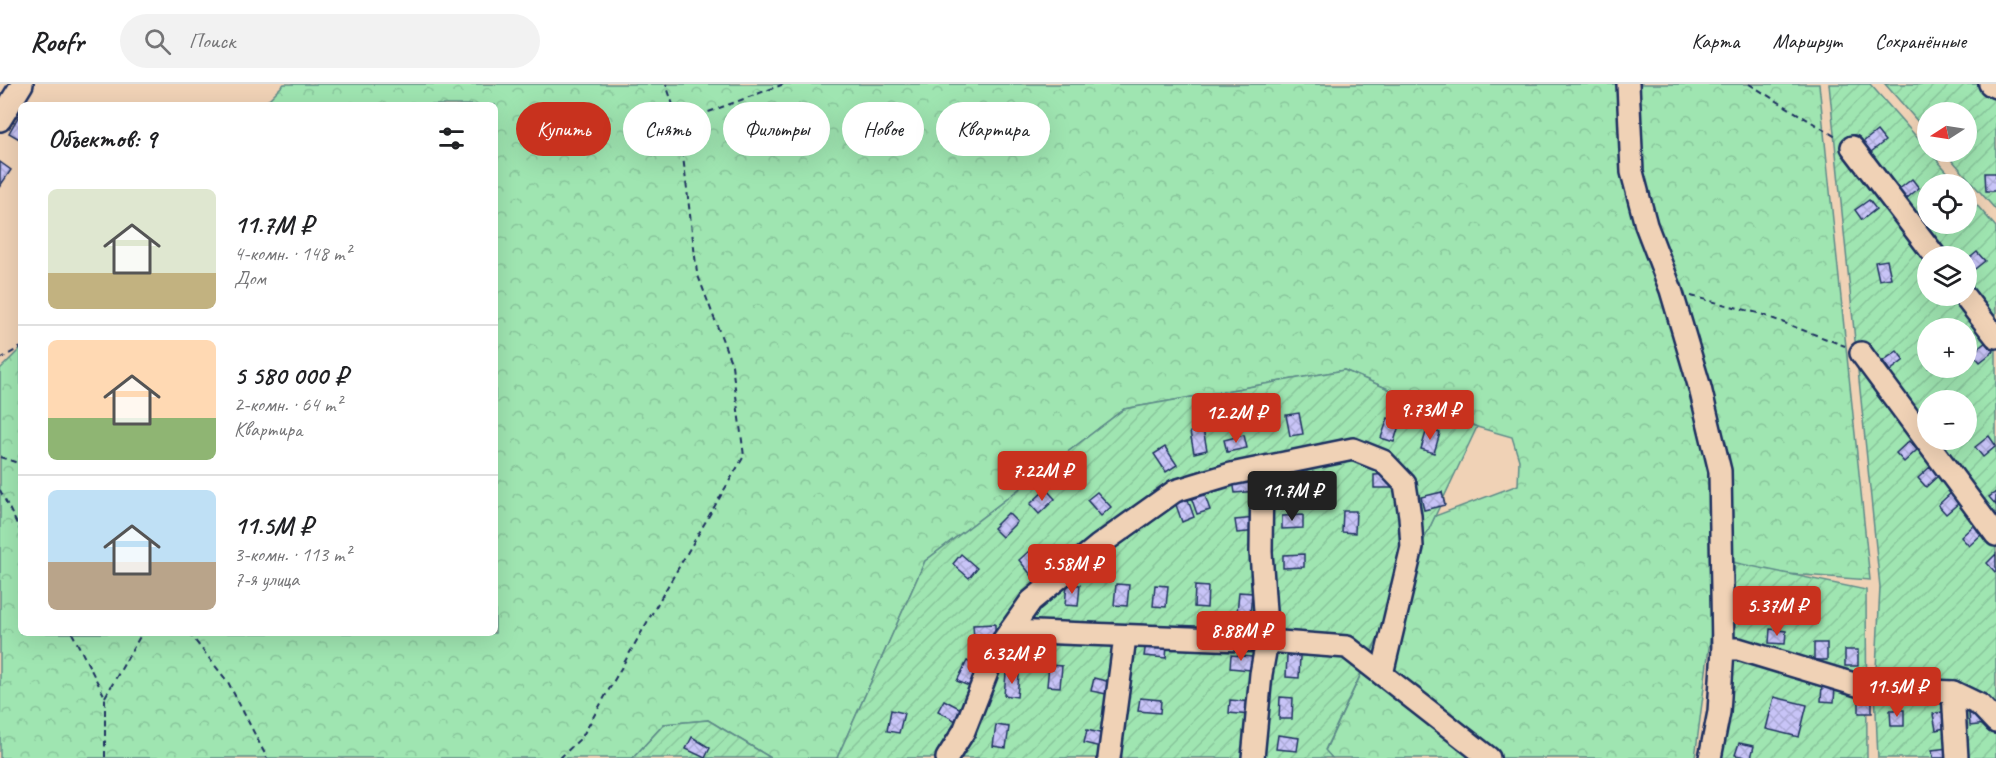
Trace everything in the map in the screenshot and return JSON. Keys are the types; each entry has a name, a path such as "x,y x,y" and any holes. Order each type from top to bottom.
{"street":[{"path":"0,120 22,84"},
{"path":"1628,84 1632,172 1646,225 1671,290 1700,388 1720,471 1723,650 1719,712 1710,758"},
{"path":"1990,84 1996,87"},
{"path":"1852,147 1927,246"},
{"path":"1972,306 1996,337"},
{"path":"1861,353 1996,535"},
{"path":"947,758 964,731 995,652 1010,630 1031,601 1098,546 1175,491 1231,474 1353,449 1383,461 1405,484 1412,547 1382,674"},
{"path":"1253,758 1261,674 1267,641 1261,552 1262,468"},
{"path":"1010,630 1125,637 1267,641 1347,647 1489,758"},
{"path":"1109,758 1125,637"},
{"path":"1723,650 1738,649 1867,688 1953,692 1980,705 1996,722"},
{"path":"1953,692 1957,758"}],"path":[{"path":"666,84 672,102"},
{"path":"711,111 784,84"},
{"path":"1749,84 1852,147"},
{"path":"560,758 582,737 744,456 732,365 697,273 683,156"},
{"path":"1671,290 1758,313 1861,353"},
{"path":"0,359 18,349"},
{"path":"0,457 18,463"},
{"path":"0,490 18,526"},
{"path":"74,636 105,697 105,758"},
{"path":"105,697 140,636"},
{"path":"191,636 228,682 267,758"}],"green space":[{"path":"284,84 1819,84 1870,580 1719,569 1695,758 1332,758 1325,751 1435,516 1518,485 1519,460 1512,437 1477,427 1344,370 1124,409 925,561 837,758 771,758 708,720 664,724 633,758 0,758 0,369 18,351 18,636 498,636 498,102 266,102"},
{"path":"1829,84 1870,84 1917,137 1917,162 1939,162 1949,174 1917,174 1917,234 1977,234 1977,205 1996,227 1996,758 1878,758 1875,690 1880,587"},
{"path":"1885,84 1996,84 1996,210 1977,188 1977,174 1964,174 1954,162 1977,162 1977,102 1917,102 1917,121"},
{"path":"1344,370 1477,427 1325,750 1332,758 837,758 925,561 1124,409"},
{"path":"1727,561 1866,590 1867,758 1709,758"},
{"path":"708,720 771,758 633,758 664,724"}],"building":[{"path":"18,117 18,138 9,133"},
{"path":"1877,131 1885,141 1871,152 1863,142"},
{"path":"0,162 11,170 0,186"},
{"path":"1985,173 1996,173 1996,191 1986,191"},
{"path":"1912,179 1917,185 1917,190 1906,199 1898,190"},
{"path":"1869,200 1876,209 1862,220 1855,210"},
{"path":"1977,252 1985,261 1977,267"},
{"path":"1887,260 1891,278 1879,280 1875,262"},
{"path":"1986,342 1994,351 1980,362 1977,359 1977,349"},
{"path":"1897,351 1904,360 1890,371 1883,361"},
{"path":"1299,413 1303,434 1290,436 1286,415"},
{"path":"1388,418 1400,422 1394,442 1381,438"},
{"path":"1203,429 1207,450 1194,453 1190,432"},
{"path":"1427,429 1440,433 1434,453 1421,449"},
{"path":"1244,435 1247,448 1227,452 1224,440"},
{"path":"1989,436 1996,446 1983,457 1977,450 1977,445"},
{"path":"1909,441 1917,450 1904,462 1896,453"},
{"path":"1165,447 1177,465 1166,472 1154,454"},
{"path":"1931,466 1939,475 1926,487 1918,478"},
{"path":"1283,473 1304,473 1304,486 1283,487"},
{"path":"1395,474 1395,488 1374,488 1374,475"},
{"path":"1254,477 1256,491 1235,493 1233,480"},
{"path":"1046,489 1055,499 1039,514 1030,504"},
{"path":"1203,490 1210,510 1197,514 1190,494"},
{"path":"1097,492 1111,507 1101,516 1087,500"},
{"path":"1442,492 1445,505 1424,510 1421,497"},
{"path":"1996,492 1996,505 1989,497"},
{"path":"1951,493 1959,503 1946,514 1938,505"},
{"path":"1272,495 1293,495 1294,508 1273,509"},
{"path":"1187,497 1194,517 1182,522 1175,502"},
{"path":"1343,511 1356,511 1355,533 1342,532"},
{"path":"1008,513 1017,522 1002,537 993,528"},
{"path":"1303,515 1303,528 1282,529 1282,516"},
{"path":"1256,518 1258,531 1237,533 1235,520"},
{"path":"1974,525 1982,534 1969,546 1961,537"},
{"path":"1029,551 1042,568 1032,576 1019,560"},
{"path":"961,554 977,568 969,578 953,564"},
{"path":"1304,554 1304,567 1283,568 1283,555"},
{"path":"1996,554 1996,571 1995,572 1987,563"},
{"path":"1067,584 1080,585 1078,606 1065,605"},
{"path":"1116,584 1129,585 1127,606 1114,605"},
{"path":"1155,585 1168,586 1166,607 1153,606"},
{"path":"1195,586 1208,587 1207,608 1194,607"},
{"path":"1239,592 1252,593 1250,615 1237,613"},
{"path":"995,624 995,637 974,638 973,625"},
{"path":"1770,629 1786,631 1785,644 1769,643"},
{"path":"1146,643 1167,645 1166,658 1144,656"},
{"path":"1814,643 1827,643 1827,660 1814,660"},
{"path":"1845,650 1858,650 1858,666 1845,666"},
{"path":"1231,655 1252,657 1251,670 1230,668"},
{"path":"1287,656 1300,656 1299,678 1286,677"},
{"path":"967,661 978,667 969,686 957,681"},
{"path":"1049,665 1062,666 1060,687 1047,686"},
{"path":"1006,674 1019,675 1017,697 1004,695"},
{"path":"1094,678 1114,683 1112,695 1091,691"},
{"path":"1822,685 1835,686 1834,702 1821,701"},
{"path":"1280,697 1293,698 1292,719 1279,719"},
{"path":"1774,697 1807,705 1799,737 1766,729"},
{"path":"1859,697 1872,697 1872,713 1859,713"},
{"path":"1140,698 1161,700 1160,713 1138,711"},
{"path":"944,700 963,710 956,721 938,711"},
{"path":"1230,700 1251,702 1250,715 1229,713"},
{"path":"891,710 904,713 899,733 887,731"},
{"path":"1890,710 1904,710 1904,726 1891,726"},
{"path":"1946,711 1949,727 1936,730 1933,714"},
{"path":"1985,711 1986,724 1970,726 1969,713"},
{"path":"996,725 1009,727 1006,748 993,746"},
{"path":"1087,730 1108,735 1105,748 1084,743"},
{"path":"1278,735 1299,738 1297,751 1276,749"},
{"path":"692,737 710,748 705,758 686,749"},
{"path":"1739,743 1754,746 1751,758 1735,755"},
{"path":"1948,748 1949,758 1933,758 1932,750"}]}
